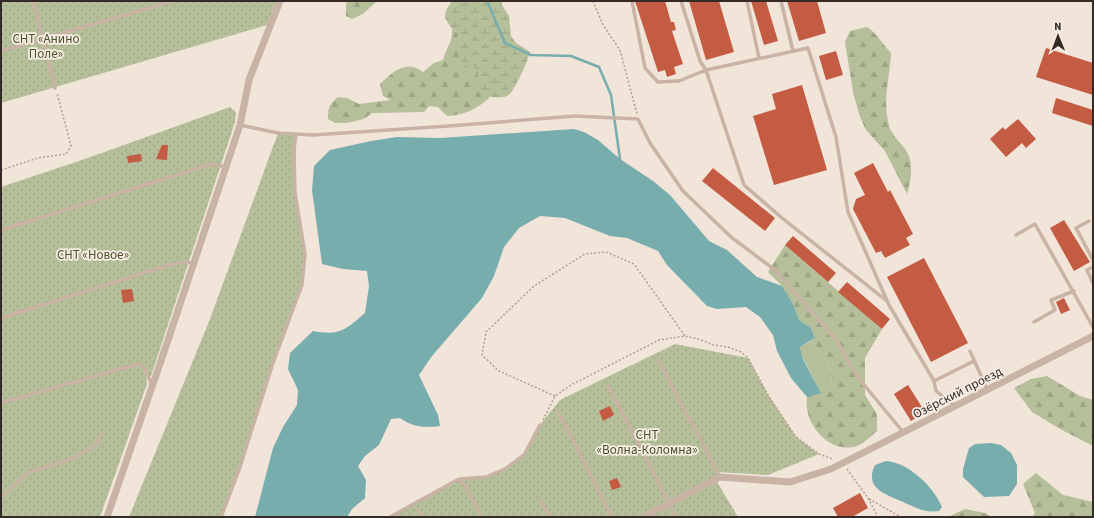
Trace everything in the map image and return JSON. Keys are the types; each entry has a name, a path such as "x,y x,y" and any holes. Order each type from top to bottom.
{"street":[{"path":"107,517 153,386 240,125 249,80 280,1"},
{"name":"Озёрский проезд","path":"720,477 790,482 831,469 956,407 1093,336"},
{"path":"642,517 720,477"}],"lane":[{"path":"33,1 55,88"},
{"path":"1,51 173,1"},
{"path":"632,1 645,68 658,82 679,81 706,70 808,48 836,137 848,212 888,301 934,382 936,391 956,407"},
{"path":"681,1 700,61 706,70 744,185 782,218 888,301"},
{"path":"747,1 757,42 759,58"},
{"path":"782,1 794,51"},
{"path":"240,125 296,135 449,126 575,116 638,119 650,143 683,192 731,237 775,270 837,341 856,374 903,433"},
{"path":"221,517 239,470 273,363 302,285 305,254 295,193 296,135"},
{"path":"1,230 212,164 226,167"},
{"path":"1090,221 1076,228 1093,260"},
{"path":"1016,235 1035,224 1093,327"},
{"path":"1,318 176,263 188,262 194,264"},
{"path":"1093,267 1087,270 1093,283"},
{"path":"1034,322 1055,310 1051,300 1074,291"},
{"path":"970,351 988,390"},
{"path":"658,360 720,477"},
{"path":"934,382 974,361"},
{"path":"1,403 138,364 144,367 153,386"},
{"path":"608,385 676,517"},
{"path":"558,412 612,517"},
{"path":"390,517 459,479 486,477 505,469 524,455 540,425"},
{"path":"1,497 30,472 69,460 95,446 102,433"},
{"path":"459,479 464,484 482,517"},
{"path":"541,500 549,517"},
{"path":"418,510 421,517"}],"path":[{"path":"593,1 603,25 620,50 638,119"},
{"path":"1,170 38,158 66,154 69,150 71,146 55,88"},
{"path":"556,396 499,371 482,355 486,332 534,286 585,254 606,252 634,264 685,336"},
{"path":"540,425 556,396 571,385 659,340 685,336 714,345 728,347 741,352 748,358 768,395 796,437 819,454 843,463 868,498 878,517"},
{"path":"868,498 901,517"}],"green space":[{"name":"СНТ «Анино Поле»","path":"1,1 276,1 267,25 1,103"},
{"path":"349,1 377,1 363,14 352,19 346,16 346,3"},
{"path":"452,1 502,1 502,5 509,16 511,36 516,43 530,52 518,80 510,94 507,96 492,97 483,93 477,85 479,71 473,66 468,67 461,65 458,33 452,29 445,18 446,10"},
{"path":"867,27 891,53 886,104 889,126 907,152 911,162 911,179 907,194 885,151 866,130 860,117 853,92 845,42 850,31"},
{"path":"452,29 458,33 459,45 479,71 478,87 482,92 490,97 480,105 465,113 447,116 438,107 429,106 424,112 372,113 364,119 347,123 336,123 328,119 330,106 338,97 347,98 359,104 391,100 383,96 380,84 390,75 405,67 417,68 423,72 434,63 443,60 450,42"},
{"name":"СНТ «Новое»","path":"230,107 236,112 235,122 151,376 146,376 147,384 100,517 1,517 1,187 85,159"},
{"path":"278,133 296,135 295,193 305,254 302,285 273,363 239,470 221,517 129,517 210,319"},
{"path":"785,245 882,329 865,358 865,395 877,414 877,431 857,446 847,448 837,446 828,441 820,435 809,417 807,397 832,387 832,378 827,361 811,341 815,338 811,328 799,320 793,304 782,286 768,272"},
{"path":"811,341 827,361 831,372 832,387 821,393 803,358 800,347"},
{"name":"СНТ «Волна-Коломна»","path":"675,344 748,358 768,395 796,437 819,454 768,475 717,472 717,482 738,517 390,517 459,479 486,477 505,469 524,455 540,425 560,400"},
{"path":"1047,376 1080,396 1093,400 1093,446 1060,429 1032,412 1014,388 1031,379"},
{"path":"1036,473 1063,495 1093,502 1093,517 1032,517 1035,513 1023,484"},
{"path":"965,509 985,513 992,517 948,517"}],"water":[{"path":"574,129 584,132 598,140 620,159 653,181 670,195 709,241 727,250 757,277 782,286 793,304 799,320 811,328 815,338 800,347 803,359 821,393 807,397 791,378 777,351 773,335 760,317 746,307 717,309 707,306 667,265 658,251 627,238 610,236 565,218 540,216 519,228 504,247 494,276 482,298 432,356 419,375 438,415 440,426 419,426 400,418 391,419 379,445 365,456 358,466 366,480 365,498 352,509 347,517 255,517 273,448 283,427 297,405 298,390 288,369 290,353 313,331 329,333 342,330 353,324 365,313 369,286 367,271 343,269 322,264 312,190 314,166 330,150 397,137 440,138"},
{"path":"991,443 1001,445 1011,453 1017,465 1017,484 1009,496 984,497 963,477 963,469 969,448 975,444"},
{"path":"886,461 894,462 903,466 927,484 942,507 939,511 919,509 888,496 878,489 872,479 872,473 875,465"}],"building":[{"path":"635,1 665,1 671,22 674,22 676,30 672,31 683,64 674,67 676,74 667,77 665,70 658,72"},
{"path":"689,1 719,1 734,52 706,60"},
{"path":"751,1 766,1 778,41 764,45"},
{"path":"787,1 817,1 826,33 799,41"},
{"path":"1046,48 1093,63 1093,95 1036,77"},
{"path":"836,51 843,75 826,80 819,56"},
{"path":"802,85 827,170 774,185 753,116 776,109 772,94"},
{"path":"1056,98 1093,110 1093,126 1052,113"},
{"path":"1018,119 1036,139 1026,148 1022,143 1006,157 990,139 1003,127 1005,130"},
{"path":"162,145 168,145 167,160 156,159"},
{"path":"141,154 142,161 128,163 127,156"},
{"path":"873,163 888,192 890,190 913,234 906,238 910,245 885,258 881,251 876,253 853,209 856,199 865,195 854,173"},
{"path":"713,168 775,218 765,231 702,181"},
{"path":"1064,220 1090,262 1074,271 1050,228"},
{"path":"793,236 836,273 828,282 785,245"},
{"path":"924,258 968,343 931,362 887,277"},
{"path":"847,282 890,319 882,329 838,292"},
{"path":"132,289 134,301 123,303 121,290"},
{"path":"1064,298 1070,310 1061,314 1056,302"},
{"path":"908,385 925,412 911,421 894,394"},
{"path":"610,406 614,415 603,421 599,411"},
{"path":"617,478 621,487 612,490 609,481"},
{"path":"860,493 868,508 852,517 838,517 833,508"}],"waterway":[{"path":"487,1 505,43 531,55 571,56 599,67 611,95 620,159"}]}
